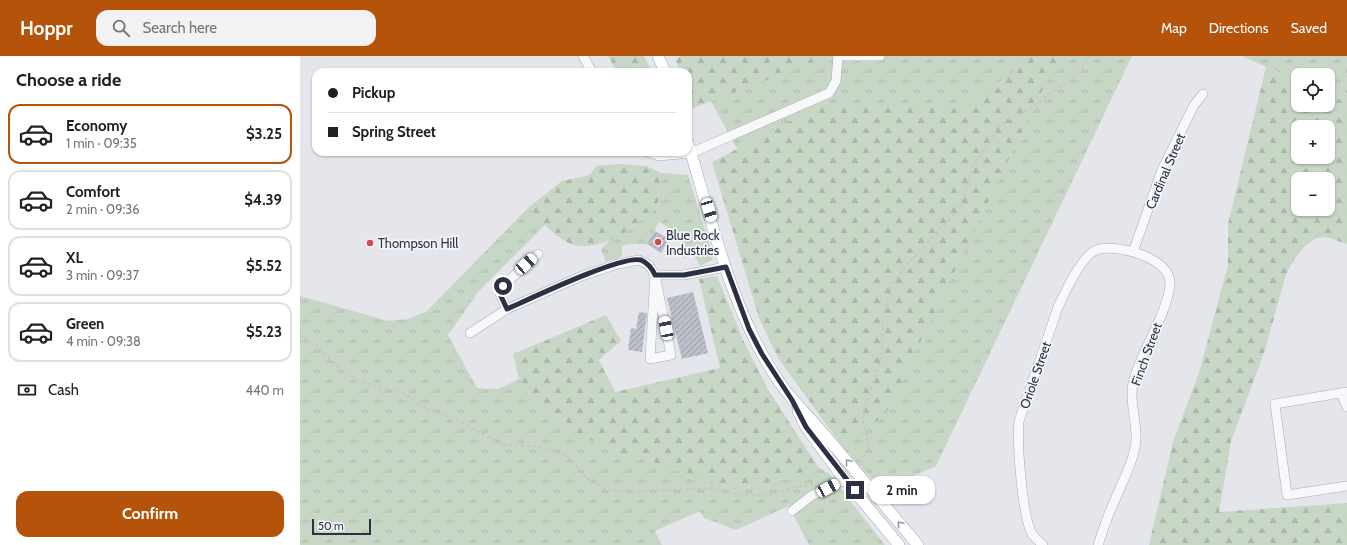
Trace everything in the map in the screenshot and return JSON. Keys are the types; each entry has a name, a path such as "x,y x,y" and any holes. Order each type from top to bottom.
{"main road":[{"path":"658,56 663,68"},
{"path":"692,155 726,267 749,329 780,383 792,400 852,467 918,545"},
{"path":"792,400 806,427 845,479 899,545"}],"street":[{"path":"583,56 590,68"},
{"path":"692,147 829,93 836,81 838,56 880,56"},
{"name":"Cardinal Street","path":"1132,252 1162,170 1194,105 1203,94"},
{"name":"Oriole Street","path":"1044,545 1033,536 1026,517 1018,435 1019,421 1058,307 1081,265 1090,254 1096,250 1132,252"},
{"name":"Finch Street","path":"1098,545 1133,456 1136,439 1132,402 1133,384 1164,306 1170,282 1168,272 1157,261 1132,252"},
{"path":"507,309 500,294 503,286 538,254"},
{"path":"470,333 507,309 582,276 627,261 639,260 649,265 655,275 671,355 650,359 655,275"},
{"path":"655,275 684,275 726,267"},
{"path":"1347,407 1344,393 1275,404 1287,495 1347,486"},
{"path":"792,511 811,496 845,479"}],"path":[{"path":"852,467 868,453 869,445 863,423 864,411 882,348 883,316 893,283 906,265 959,209 974,164 1000,126 1007,120 1032,107 1074,77 1085,65 1089,56"},
{"path":"300,335 317,346 338,367 351,376 365,383 405,394 434,412 456,420 503,445 533,446 559,452 570,458 585,477 608,490 630,492 712,488 736,494 752,495 770,494 790,488 820,483"}],"green space":[{"path":"608,56 644,56 650,68 615,68"},
{"path":"680,56 814,56 814,62 692,109 692,68 679,68 676,61"},
{"path":"686,56 1132,56 936,466 881,490 839,442 884,416"},
{"path":"1025,56 1059,56 884,417 839,442 778,358 759,318 712,162 823,104 963,109 1019,67"},
{"path":"1242,56 1347,56 1347,103 1335,97 1335,68 1291,68 1291,78"},
{"path":"1266,67 1291,78 1291,112 1335,112 1335,97 1347,103 1347,244 1326,237 1316,238 1306,245 1295,258 1286,274 1265,350 1231,441 1219,512 1347,503 1347,545 1149,545 1173,442 1199,373 1228,265 1228,224"},
{"path":"619,164 646,166 661,173 658,206 630,229 609,241 598,245 586,246 568,243 550,229 528,208 562,181 590,175 596,166"},
{"path":"661,173 688,175 713,255 712,260 700,266 693,255 684,258 682,245 678,236 659,222 647,244 629,244 622,246 622,256 606,262 601,249 609,241 633,227 658,206"},
{"path":"528,208 545,225 479,291 448,335 477,388 498,389 519,379 553,421 701,478 738,490 783,479 818,467 829,474 885,545 809,545 789,506 736,530 704,518 700,511 655,531 662,545 300,545 300,296 388,321 408,319 427,311"},
{"path":"717,276 744,342 768,389 818,467 783,479 738,490 614,451 553,421 519,379 513,354 606,315 621,341 599,360 615,392 720,368 699,279"}],"building":[{"name":"Blue Rock Industries","path":"655,231 669,239 661,253 647,244"},
{"path":"693,292 708,353 682,359 667,298"},
{"path":"639,312 647,313 642,352 628,350 631,328 636,329"}],"place":[{"name":"Blue Rock Industries","path":"658,242"},
{"name":"Thompson Hill","path":"370,243"}],"route":[{"path":"503,286 500,294 507,309 582,276 627,261 639,260 644,262 649,265 655,275 684,275 726,267 749,329 762,354 792,400 806,427 855,490"}]}
